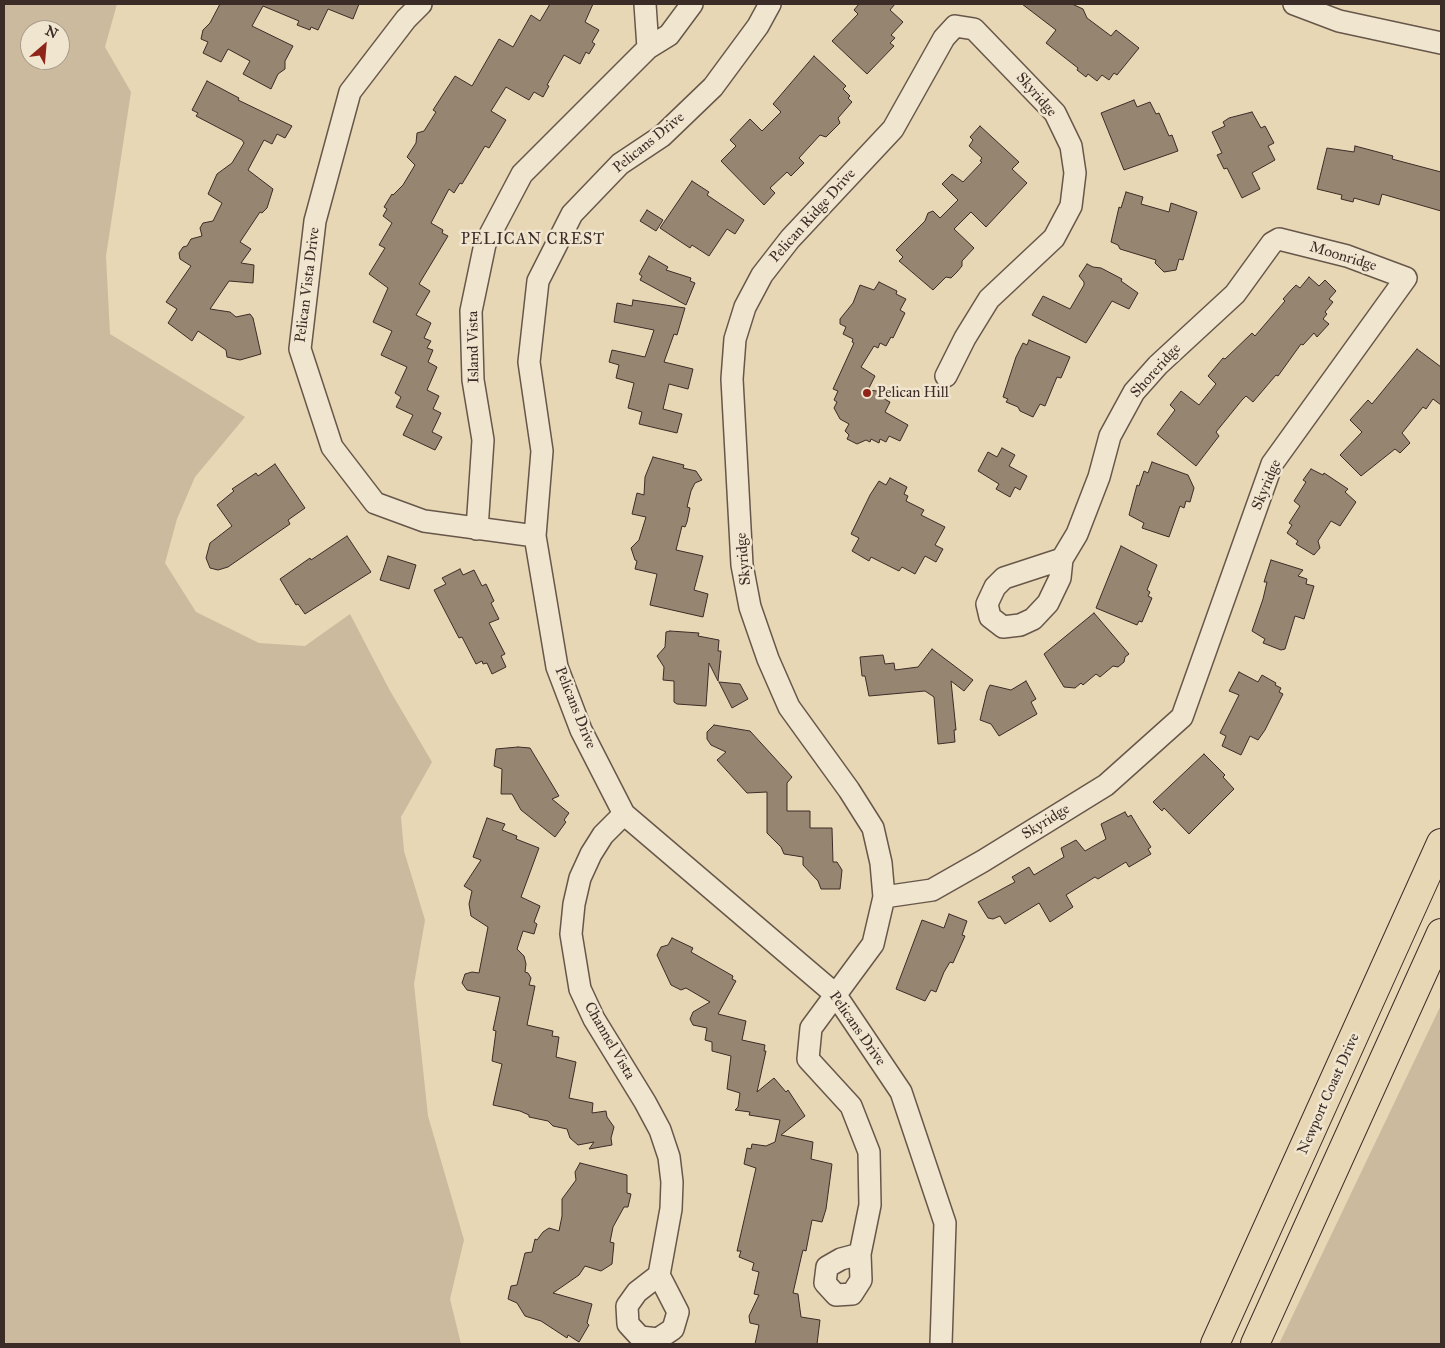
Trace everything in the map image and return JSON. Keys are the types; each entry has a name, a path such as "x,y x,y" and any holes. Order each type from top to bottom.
{"main road":[{"name":"Newport Coast Drive","path":"1215,1344 1441,843"},
{"path":"1255,1344 1441,933"}],"street":[{"name":"Pelican Vista Drive","path":"421,4 406,19 350,92 315,221 300,349 332,447 375,503 424,521 535,536"},
{"path":"644,4 648,48"},
{"name":"Island Vista","path":"477,529 483,440 473,380 471,311 485,244 522,174 648,48 668,35 692,4"},
{"name":"Pelicans Drive","path":"770,4 758,26 713,87 662,136 620,164 572,214 538,281 530,362 542,451 535,536 557,668 581,730 624,814 835,994 901,1092 945,1223 940,1344"},
{"path":"1294,4 1339,21 1441,43"},
{"name":"Skyridge","path":"944,38 955,26 974,28 1011,66 1056,113 1071,146 1075,173 1071,206 1054,238 989,299 965,338 946,376"},
{"name":"Pelican Ridge Drive","path":"734,444 732,379 735,339 745,308 762,275 790,239 893,129 944,38"},
{"name":"Moonridge","path":"1279,239 1347,256 1406,278"},
{"name":"Shoreridge","path":"1062,560 1078,534 1099,477 1110,436 1134,392 1158,365 1235,294 1272,243 1279,239"},
{"name":"Skyridge","path":"734,444 742,565 750,608 788,707 849,790 873,828 881,863 884,897 932,890 1106,786 1182,717 1272,464 1406,278"},
{"name":"Channel Vista","path":"624,814 603,835 591,854 580,878 574,904 572,934 580,989 594,1019 646,1102 660,1130 669,1157 672,1182 671,1210 658,1275"},
{"path":"860,1254 870,1205 869,1152 851,1106 808,1059 811,1028 873,944 884,897"}],"shaded area":[{"path":"4,4 117,4 105,47 131,92 106,256 110,334 245,417 195,477 177,519 165,563 196,612 259,643 305,646 350,614 389,689 432,762 401,817 404,851 425,920 414,984 428,1116 464,1240 450,1299 461,1344 4,1344"},
{"path":"1441,1005 1441,1344 1279,1344"}],"building":[{"path":"220,4 359,4 353,19 328,9 318,30 311,27 310,30 297,25 299,21 263,6 252,26 293,46 285,61 285,69 278,74 271,89 243,74 250,61 228,49 221,62 203,53 208,42 201,39 203,30 210,23"},
{"path":"550,4 593,4 585,22 599,30 592,42 595,44 589,54 586,52 580,64 564,55 547,85 549,86 543,97 534,92 529,100 506,87 491,111 506,120 489,148 485,146 462,184 460,183 454,193 449,189 431,223 443,230 442,233 448,236 419,284 430,291 416,315 431,323 424,338 431,341 427,348 433,350 428,362 437,367 427,390 439,396 433,409 441,413 432,432 442,437 435,450 403,435 413,415 396,407 401,397 395,393 407,367 381,355 392,331 373,322 388,288 369,274 385,248 379,245 392,223 383,216 387,209 384,207 392,194 403,185 415,165 407,157 416,143 417,133 424,131 436,112 433,110 455,76 472,86 499,39 513,47 531,15 540,21"},
{"path":"859,4 895,4 890,10 903,22 891,35 895,38 890,43 894,46 867,74 832,41 858,14 854,10"},
{"path":"1022,4 1072,4 1083,9 1087,18 1111,36 1116,30 1139,48 1117,75 1114,73 1109,80 1102,75 1097,81 1088,74 1086,77 1077,70 1078,68 1046,43 1056,30"},
{"path":"814,56 846,86 843,89 850,96 848,98 852,102 838,118 840,123 826,137 820,135 799,158 804,163 791,176 787,172 770,188 775,193 764,205 721,161 736,146 730,140 750,119 762,131 781,112 773,104"},
{"path":"207,81 239,98 238,100 292,126 285,138 277,134 272,144 264,140 248,170 273,189 267,208 262,213 260,212 240,242 251,249 241,263 254,265 253,283 229,281 210,309 230,312 236,317 250,314 253,318 261,354 240,360 227,357 226,350 198,331 192,341 168,323 177,309 166,302 191,266 180,259 179,253 183,247 187,246 191,239 202,236 200,228 203,223 213,221 222,203 208,194 217,174 232,163 244,143 242,140 196,116 198,113 192,110"},
{"path":"1134,100 1137,107 1150,102 1156,114 1159,113 1169,136 1172,135 1178,151 1124,170 1101,113"},
{"path":"1252,112 1261,128 1265,126 1274,143 1268,146 1275,160 1252,173 1260,189 1242,198 1227,168 1224,169 1217,155 1222,153 1212,132 1225,126 1223,122 1229,118"},
{"path":"980,126 1019,162 1012,169 1027,183 986,227 971,212 954,229 974,248 962,261 962,266 957,272 951,278 946,277 933,290 899,261 903,257 896,250 925,221 928,213 933,211 940,218 958,200 942,184 952,174 963,182 982,162 980,161 982,158 969,146 973,140 970,137"},
{"path":"1355,146 1393,156 1392,159 1441,172 1441,211 1382,194 1379,205 1354,198 1353,202 1341,199 1342,195 1317,189 1327,148 1354,152"},
{"path":"692,181 709,192 707,195 744,220 735,234 727,229 709,256 692,245 690,248 660,228"},
{"path":"1126,192 1143,197 1141,204 1169,212 1171,203 1197,212 1183,260 1179,259 1176,270 1164,272 1155,263 1156,260 1120,249 1118,245 1111,242 1119,207 1121,208"},
{"path":"647,210 663,220 656,231 640,221"},
{"path":"649,256 668,267 666,270 691,278 690,281 695,283 686,305 640,280 642,276 639,274"},
{"path":"1087,264 1101,268 1122,279 1121,281 1138,293 1129,309 1112,301 1086,343 1032,315 1043,296 1070,309 1084,285 1079,276"},
{"path":"1309,277 1319,286 1325,280 1336,291 1329,299 1333,302 1325,312 1327,314 1323,319 1329,324 1317,337 1314,333 1303,345 1301,344 1278,376 1276,375 1253,402 1246,396 1242,400 1216,432 1219,436 1196,466 1157,434 1175,410 1170,405 1181,391 1199,405 1216,384 1208,376 1223,358 1225,359 1252,333 1255,336 1285,301 1283,299 1292,289 1296,285 1300,288"},
{"path":"879,282 897,291 896,294 906,299 900,310 905,313 893,338 891,337 886,346 880,343 878,348 874,346 861,367 875,376 868,390 886,392 886,400 890,402 885,412 908,425 900,441 889,436 886,442 880,439 879,443 871,439 870,442 866,440 857,444 847,439 849,435 845,431 849,424 840,419 834,408 837,402 834,400 838,391 833,389 854,343 852,342 853,339 843,334 846,327 840,324 840,319 853,303 860,285 874,290"},
{"path":"633,300 685,308 677,335 674,334 664,362 693,369 688,389 669,384 663,409 682,414 677,433 639,424 642,412 628,408 634,383 616,378 619,365 609,362 612,350 645,357 654,330 614,322 617,303 632,306"},
{"path":"1029,340 1070,357 1061,378 1057,377 1045,406 1040,404 1033,417 1006,402 1008,399 1003,397 1016,357 1023,343 1027,345"},
{"path":"1417,349 1441,367 1441,405 1433,399 1426,409 1423,407 1402,433 1410,443 1400,453 1395,449 1361,476 1340,455 1362,432 1350,420 1368,400 1372,404"},
{"path":"1002,448 1015,455 1009,466 1027,476 1020,490 1015,487 1010,497 996,489 999,484 978,471 988,452 997,457"},
{"path":"653,457 684,465 683,468 696,471 702,480 695,483 691,491 687,507 690,508 687,522 685,527 682,526 676,550 703,556 694,590 708,594 703,617 650,605 657,574 635,569 637,561 631,548 639,540 646,517 632,514 637,493 644,495 645,477"},
{"path":"1152,462 1188,475 1194,488 1190,502 1186,501 1184,508 1180,506 1169,537 1142,528 1144,523 1129,515 1137,485 1139,486 1144,471 1148,473"},
{"path":"275,464 305,508 288,520 290,524 228,567 218,570 210,568 206,558 210,543 232,526 217,505 234,491 232,489 256,473 258,476"},
{"path":"1311,469 1323,475 1324,473 1348,489 1345,492 1356,502 1340,526 1331,521 1318,541 1320,548 1314,555 1296,544 1298,541 1287,533 1292,525 1289,523 1300,506 1294,501 1306,482 1303,480"},
{"path":"890,478 907,487 904,494 908,496 906,501 924,510 921,515 945,527 935,545 943,549 936,562 925,556 915,574 902,567 899,571 871,557 869,561 852,551 859,538 851,534 870,495 879,481 886,485"},
{"path":"347,536 371,572 305,614 298,604 296,605 280,579"},
{"path":"1121,546 1157,565 1147,590 1150,592 1148,596 1152,598 1142,622 1139,621 1137,625 1096,608"},
{"path":"388,556 416,565 409,589 380,580"},
{"path":"1271,560 1303,570 1298,576 1307,579 1306,584 1314,586 1304,619 1295,616 1285,649 1281,650 1263,643 1265,639 1252,631 1263,599 1267,582 1264,582"},
{"path":"460,569 463,575 474,570 482,586 486,584 494,601 491,603 499,619 489,623 505,654 501,656 506,667 492,674 487,663 483,664 482,661 476,664 462,637 459,638 434,590 446,584 442,578"},
{"path":"1094,613 1129,654 1118,667 1113,666 1100,677 1096,674 1083,685 1081,683 1075,688 1064,687 1044,654"},
{"path":"666,632 699,633 698,636 719,640 718,651 721,651 718,681 709,663 706,706 677,704 674,702 674,681 663,680 664,667 657,656 665,647"},
{"path":"932,649 973,680 964,691 951,681 956,730 954,730 955,742 938,744 934,697 925,691 869,696 865,676 862,676 860,657 883,655 885,664 894,663 895,670 918,667"},
{"path":"1239,672 1258,682 1262,675 1276,683 1275,685 1281,688 1279,692 1283,694 1265,730 1258,740 1250,736 1241,755 1222,746 1226,736 1220,733 1239,695 1229,691"},
{"path":"1026,681 1036,699 1031,702 1037,714 999,736 991,724 980,720 987,691 990,685 1011,690"},
{"path":"719,682 740,684 748,699 732,708"},
{"path":"714,725 750,731 792,777 787,783 787,811 810,811 810,828 832,828 833,862 837,862 842,870 840,889 821,889 818,881 803,865 803,857 784,854 781,847 767,833 767,792 747,793 717,760 726,752 711,745 707,739 707,732"},
{"path":"530,748 559,796 552,799 569,813 564,820 566,822 555,837 521,810 512,794 501,794 502,769 494,766 496,749"},
{"path":"1204,754 1225,775 1223,777 1234,789 1189,834 1164,808 1162,811 1153,802"},
{"path":"1125,812 1128,817 1131,815 1151,847 1148,849 1151,854 1129,867 1126,862 1098,879 1095,877 1066,895 1073,907 1050,922 1039,903 1005,924 1000,916 993,919 988,918 978,902 1015,882 1012,877 1029,867 1034,875 1064,857 1061,848 1076,840 1085,851 1106,839 1101,824"},
{"path":"487,818 505,824 502,830 517,836 516,839 539,848 521,897 540,906 534,922 537,924 534,934 523,931 517,949 524,956 525,972 531,978 529,985 535,986 527,1025 553,1031 552,1036 559,1037 556,1057 576,1062 569,1098 593,1103 592,1113 606,1111 607,1117 614,1127 611,1138 612,1145 589,1149 594,1142 578,1145 570,1138 567,1129 553,1126 548,1121 529,1117 529,1115 520,1111 493,1105 502,1064 492,1061 496,1031 493,1030 500,997 467,990 462,983 465,974 479,973 488,927 471,916 469,904 472,891 464,886 481,860 473,857"},
{"path":"949,914 967,921 962,935 965,936 953,963 950,962 944,972 936,992 931,990 925,1001 896,989 922,920 944,928"},
{"path":"672,938 693,948 691,952 733,976 732,979 736,981 718,1014 746,1021 742,1040 765,1045 764,1051 766,1051 757,1092 774,1078 786,1092 788,1090 805,1116 781,1135 813,1142 811,1159 832,1164 826,1209 822,1222 812,1220 806,1251 803,1250 793,1293 798,1294 801,1317 820,1320 817,1344 755,1344 759,1325 750,1323 749,1316 759,1295 754,1294 759,1272 752,1270 754,1263 739,1257 741,1251 737,1251 756,1168 744,1164 747,1148 751,1149 752,1144 766,1146 775,1142 780,1120 749,1115 750,1112 735,1110 738,1107 740,1093 727,1089 731,1056 712,1051 712,1042 705,1040 707,1028 693,1025 690,1019 693,1012 710,1002 686,988 681,990 671,985 657,955 661,947 668,945"},
{"path":"580,1163 627,1175 627,1193 631,1194 628,1207 624,1207 613,1227 610,1242 614,1243 612,1264 601,1271 585,1266 579,1275 553,1293 592,1304 587,1323 589,1325 579,1342 568,1335 567,1338 541,1321 525,1316 517,1303 508,1299 511,1286 517,1285 525,1253 532,1252 535,1239 537,1240 549,1228 559,1231 562,1216 562,1199 576,1180 575,1172"}],"place":[{"name":"Pelican Hill","path":"867,393"}],"district":[{"name":"PELICAN CREST","path":"533,240"}]}
